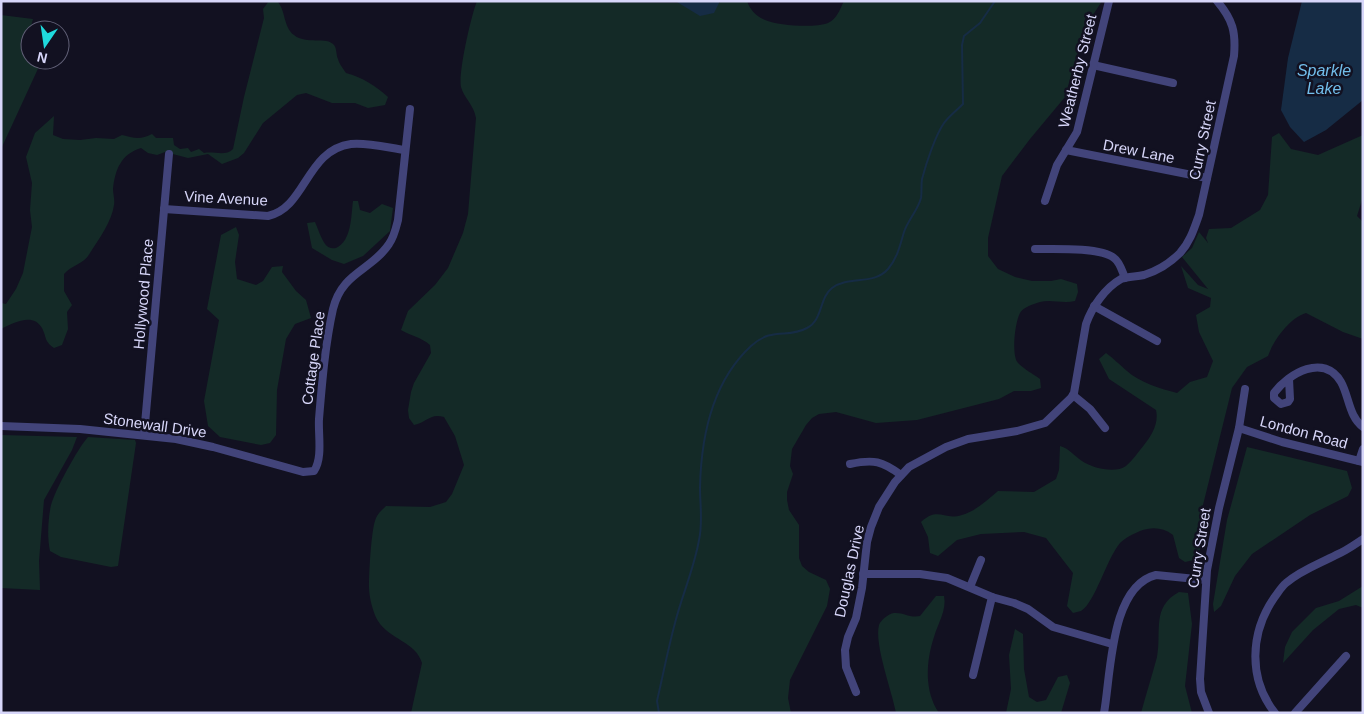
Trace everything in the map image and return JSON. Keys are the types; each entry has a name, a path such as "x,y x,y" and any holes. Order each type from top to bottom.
{"street":[{"name":"Weatherby Street","path":"1045,201 1057,165 1075,137 1081,120 1109,1"},
{"name":"Curry Street","path":"1125,278 1143,275 1172,260 1186,245 1199,216 1235,50 1231,20 1217,1"},
{"path":"1093,65 1173,83"},
{"name":"Cottage Place","path":"318,455 319,421 334,304 347,281 390,243 398,220 410,109"},
{"name":"Vine Avenue","path":"164,209 268,216 281,211 292,200 319,162 330,153 344,146 358,144 405,150"},
{"name":"Drew Lane","path":"1066,150 1207,178"},
{"name":"Hollywood Place","path":"144,435 169,154"},
{"path":"1035,249 1098,251 1108,254 1120,264 1125,278 1104,292 1090,313 1084,331 1080,367 1073,395 1090,409 1105,428"},
{"path":"1094,306 1156,341"},
{"path":"1289,379 1298,371 1310,367 1324,368 1334,374 1341,382 1354,417 1363,427"},
{"name":"Curry Street","path":"1209,713 1201,692 1200,679 1206,580 1210,547 1239,428 1245,388"},
{"name":"Douglas Drive","path":"856,692 844,658 848,637 856,618 867,542 876,514 885,496 909,467 946,447 968,439 1017,431 1045,423 1073,395"},
{"name":"Stonewall Drive","path":"1,426 80,429 176,439 213,447 302,472 314,471 318,463 318,455"},
{"name":"London Road","path":"1239,428 1282,442 1361,462"},
{"path":"1361,462 1363,449"},
{"path":"850,464 869,460 876,461 890,467 901,476"},
{"path":"1275,713 1263,693 1258,680 1254,653 1260,624 1269,606 1284,584 1304,570 1338,554 1363,539"},
{"path":"970,587 982,560"},
{"path":"863,574 920,574 947,578 992,597 1028,609 1053,627 1112,644"},
{"path":"1104,713 1112,644 1125,604 1137,584 1156,574 1206,580"},
{"path":"974,676 992,597"},
{"path":"1295,713 1346,656"}],"green space":[{"path":"269,1 277,1 280,5 288,28 294,35 304,40 331,42 336,48 339,63 346,73 363,79 388,97 385,105 368,108 355,103 332,103 306,93 297,95 263,123 244,153 238,158 222,164 208,154 188,158 165,152 157,155 148,153 141,148 128,154 120,164 115,175 113,211 105,230 87,257 64,274 64,291 72,305 67,312 68,329 62,345 54,348 51,346 42,328 33,321 23,320 1,329 1,303 6,304 16,289 23,273 32,227 30,210 32,183 26,157 35,133 54,116 53,135 63,139 114,139 122,135 141,138 152,134 156,138 173,138 174,145 180,149 188,148 191,152 199,149 204,153 227,153 233,149 264,18 263,9"},
{"path":"477,1 720,3 720,1 747,1 754,12 765,20 779,24 806,26 828,23 834,19 844,1 1102,1 1091,18 1075,61 1065,97 1002,176 988,238 988,256 998,269 1015,277 1032,281 1061,279 1077,284 1078,292 1075,301 1040,302 1024,309 1018,317 1014,338 1016,359 1020,365 1040,379 1041,388 1031,391 1014,391 999,399 917,420 876,423 836,412 819,414 806,425 792,449 790,466 793,474 787,492 787,500 789,510 799,525 799,558 802,566 809,572 826,580 830,589 827,606 790,680 788,698 791,713 411,713 422,663 414,650 383,627 374,614 369,587 370,562 374,524 379,513 386,506 430,507 446,502 452,494 464,465 455,436 444,417 431,417 414,425 409,418 408,410 414,383 431,353 430,345 427,342 401,330 408,311 435,285 448,268 463,233 468,214 476,118 462,91 461,70"},
{"path":"1,15 33,19 20,20 20,70 37,70 1,149"},
{"path":"1279,133 1291,149 1318,155 1363,135 1363,197 1357,216 1363,222 1363,339 1343,332 1306,313 1294,319 1283,330 1268,356 1247,367 1232,388 1202,509 1203,544 1194,560 1185,562 1179,558 1173,535 1169,532 1157,529 1140,531 1120,543 1110,559 1091,599 1081,611 1073,613 1067,606 1073,573 1046,538 1024,532 981,534 957,540 938,556 930,553 928,537 921,522 927,517 937,514 962,515 981,505 998,491 1034,492 1056,479 1059,470 1060,446 1069,450 1086,464 1097,468 1116,470 1126,466 1131,461 1152,433 1157,420 1156,410 1109,379 1099,359 1106,353 1138,379 1177,393 1190,382 1207,377 1213,361 1199,332 1196,315 1210,307 1211,298 1188,288 1181,266 1198,285 1208,289 1182,257 1192,248 1199,232 1208,243 1206,238 1209,229 1231,228 1260,210 1268,195 1272,137"},
{"path":"353,201 358,201 360,210 370,213 382,204 393,208 390,231 363,256 344,264 332,260 312,248 307,223 315,222 325,244 330,248 336,248 341,245 348,234"},
{"path":"236,227 239,235 235,262 237,279 256,285 263,281 272,267 283,266 282,272 296,291 306,300 311,318 295,324 286,339 277,390 276,435 270,443 261,445 220,437 208,426 204,401 219,320 207,309 221,235"},
{"path":"1,435 77,437 72,450 44,500 39,561 40,590 1,588"},
{"path":"88,437 135,440 136,443 118,566 111,567 61,557 50,551 48,528 51,505 67,469"},
{"path":"1247,447 1347,471 1352,488 1348,496 1310,515 1252,554 1235,576 1221,606 1214,612 1213,604 1227,520"},
{"path":"1363,586 1363,608 1356,605 1339,609 1313,630 1283,663 1285,647 1292,632 1316,608 1339,601"},
{"path":"1179,592 1188,593 1192,624 1185,686 1192,713 1141,713 1157,657 1161,613 1164,605 1170,598"},
{"path":"936,596 944,596 945,601 942,616 931,646 928,676 931,695 939,713 896,713 881,655 878,633 879,625 881,621 894,613 920,616"},
{"path":"1015,629 1023,634 1024,669 1029,697 1037,702 1046,700 1058,677 1067,675 1070,683 1061,713 1006,713 1011,689 1009,655"}],"water":[{"path":"720,1 714,13 700,16 677,2"},
{"name":"Sparkle Lake","path":"1302,1 1363,1 1363,100 1326,130 1304,142 1290,127 1281,110 1288,58"}],"waterway":[{"path":"659,713 657,701 668,652 697,551 701,521 700,488 703,449 711,411 718,393 738,360 759,340 773,334 793,333 807,328 816,320 825,297 832,288 846,282 875,277 888,269 894,260 906,228 920,202 922,179 937,135 946,120 963,104 962,45 964,36 980,23 995,1"}]}
